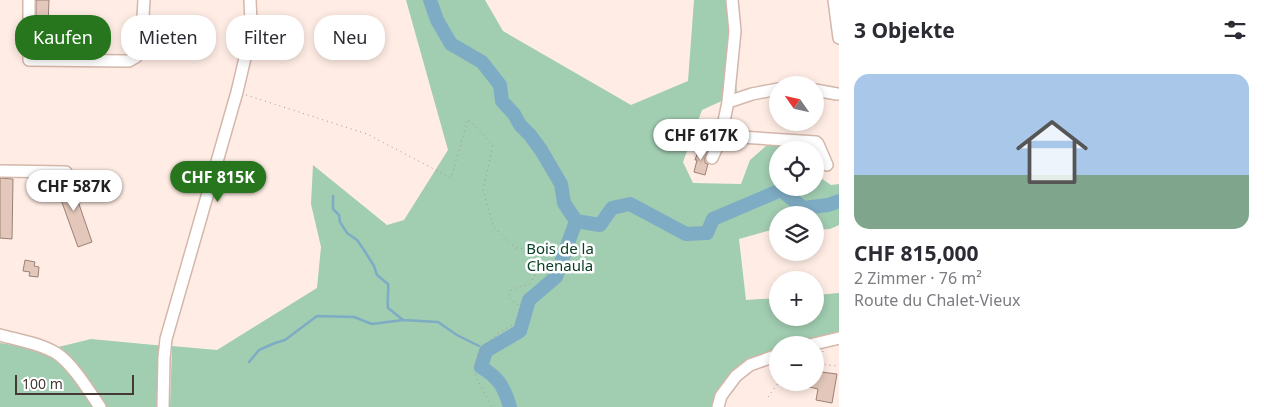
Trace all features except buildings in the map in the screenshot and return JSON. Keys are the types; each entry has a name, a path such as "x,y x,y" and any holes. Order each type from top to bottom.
{"street":[{"path":"29,0 29,60 129,61 136,57 141,50 144,0"},
{"path":"162,407 166,339 237,92 251,23 250,0"},
{"path":"712,158 722,131 728,102 735,32 732,0"},
{"path":"834,0 839,38"},
{"path":"728,102 752,94 769,91"},
{"path":"824,92 837,94"},
{"path":"722,131 740,137 816,142 827,165"},
{"path":"0,171 66,172"},
{"path":"0,335 44,347 57,354 68,363 100,407"},
{"path":"824,342 839,338"},
{"path":"718,407 721,396 736,376 750,365 769,358"}],"path":[{"path":"237,92 368,134 451,178 468,119 493,145 483,190 493,226 515,248 530,249 541,264 530,284 512,289 508,297 518,304 520,312 517,322 497,334 479,352 475,375 492,407"},
{"path":"824,363 839,366"},
{"path":"768,397 772,391"}],"green space":[{"name":"Bois de la Chenaula","path":"406,0 485,0 503,31 631,105 688,81 694,0 728,0 737,94 702,110 683,162 693,183 741,184 750,160 766,146 769,146 769,196 824,196 824,180 831,185 839,184 839,225 824,229 824,206 769,206 769,231 739,239 746,300 769,299 769,326 824,326 824,294 839,293 839,338 824,342 824,336 769,336 769,358 750,365 718,407 170,407 172,346 217,350 317,288 321,247 311,204 313,165 387,225 404,220 448,150"},
{"path":"91,339 165,346 160,407 0,407 0,343 46,350"}],"waterway":[{"path":"430,0 437,20 451,44 482,62 500,85 502,101 541,150 561,184 564,203 576,221"},
{"path":"510,407 500,384 481,367 486,351 520,331 529,300 556,277 576,221 600,225 612,208 630,204 686,234 707,233 713,219 781,190 803,208 828,205 839,201"},
{"path":"333,196 333,209 339,215 340,222 347,233 357,240 364,250 377,275 388,284 388,308 403,320"},
{"path":"249,362 259,350 285,340 317,316 354,317 372,324 403,320 438,322 457,335 479,346"}]}
